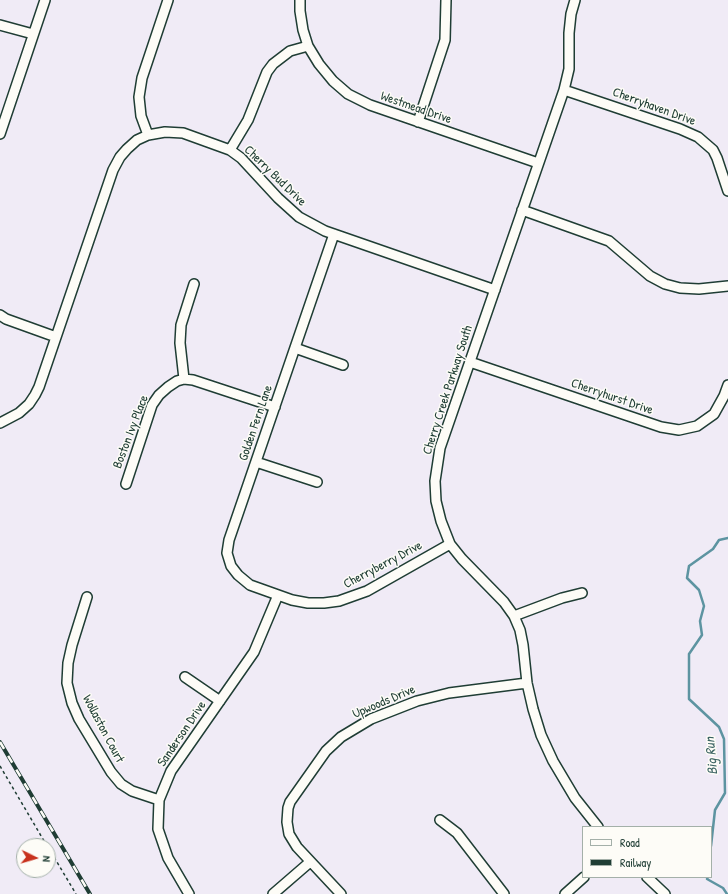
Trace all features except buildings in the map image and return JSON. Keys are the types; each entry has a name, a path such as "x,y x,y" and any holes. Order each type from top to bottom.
{"street":[{"path":"0,134 45,0"},
{"path":"148,135 141,116 139,97 142,78 168,0"},
{"name":"Westmead Drive","path":"300,0 303,30 308,46 319,64 333,82 348,94 370,106 538,163"},
{"path":"418,122 445,40 446,0"},
{"name":"Cherry Creek Parkway South","path":"575,0 571,14 569,33 569,69 564,90 440,448 435,481 436,501 441,521 450,544 462,559 504,602 514,616 520,630 527,683 541,735 553,761 575,798 597,826"},
{"path":"0,25 33,34"},
{"path":"230,150 248,120 267,72 279,59 290,51 308,46"},
{"name":"Cherryhaven Drive","path":"564,90 680,129 698,137 713,150 728,191"},
{"name":"Cherry Bud Drive","path":"0,422 19,413 29,404 35,395 112,170 127,149 137,140 148,135 176,132 195,137 230,150 241,158 278,198 299,217 325,231 494,290"},
{"path":"522,210 609,241 650,276 664,284 680,288 699,289 728,286"},
{"name":"Golden Fern Lane","path":"278,595 247,583 238,576 231,566 228,553 229,540 334,234"},
{"path":"194,284 181,325 180,343 184,379 204,383 275,407"},
{"path":"0,315 6,319 56,337"},
{"path":"295,348 343,365"},
{"name":"Cherryhurst Drive","path":"470,362 660,427 679,430 697,426 714,414 728,385"},
{"name":"Boston Ivy Place","path":"126,484 152,405 168,386 184,379"},
{"path":"256,462 317,482"},
{"name":"Cherryberry Drive","path":"278,595 292,600 308,603 324,603 346,599 367,591 450,544"},
{"path":"514,616 562,598 582,593"},
{"name":"Sanderson Drive","path":"189,894 168,858 158,829 159,800 171,770 254,652 278,595"},
{"name":"Wollaston Court","path":"87,597 68,663 67,683 72,702 79,719 111,772 121,784 132,791 159,800"},
{"path":"185,677 220,701"},
{"name":"Upwoods Drive","path":"310,862 297,847 289,834 287,822 288,808 290,802 326,751 341,736 371,719 417,701 449,693 527,683"},
{"path":"440,820 457,833 504,894"},
{"path":"273,894 310,862 341,894"},
{"path":"565,894 583,878"},
{"path":"648,878 665,894"}],"path":[{"path":"0,766 43,838"},
{"path":"56,861 76,894"}],"waterway":[{"name":"Big Run","path":"712,837 715,810 725,793 724,739 719,727 689,699 689,654 702,635 700,621 704,606 699,590 687,578 689,566 713,549 719,540 728,538"},
{"name":"Big Run","path":"708,878 723,888 727,894"}],"railway":[{"path":"0,742 90,894"}]}
